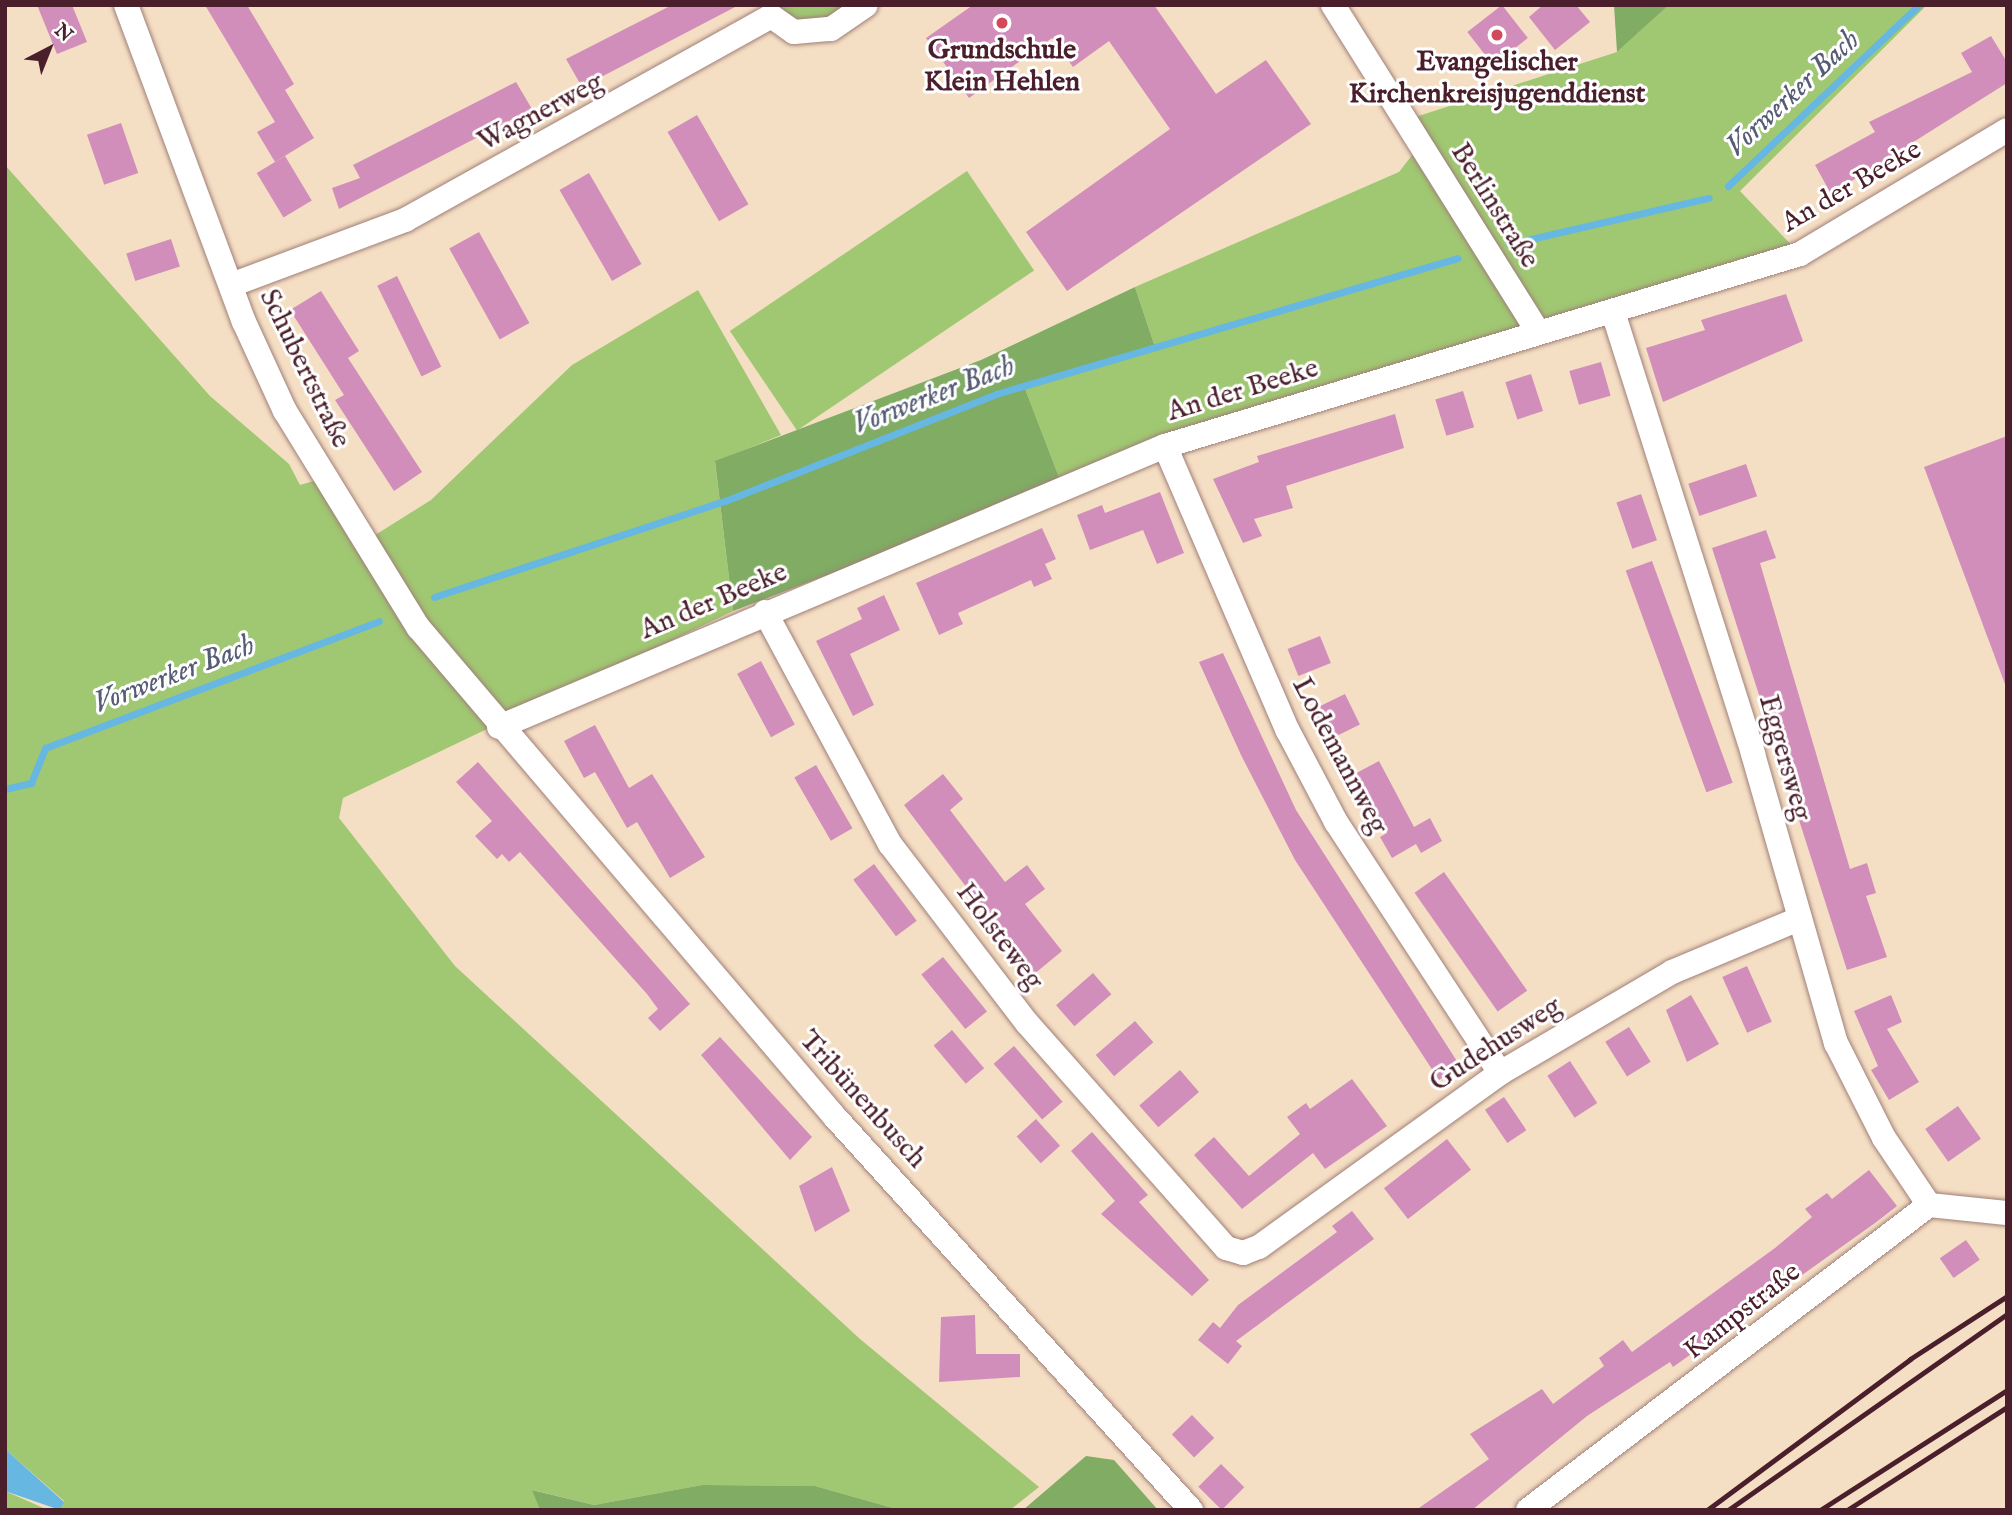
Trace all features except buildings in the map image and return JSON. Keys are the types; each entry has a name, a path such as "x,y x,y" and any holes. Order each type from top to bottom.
{"street":[{"name":"Schubertstraße","path":"126,5 231,285 285,411 418,626 497,725"},
{"name":"Wagnerweg","path":"231,285 405,220 768,10 794,32 831,29 866,5"},
{"name":"Berlinstraße","path":"1333,5 1538,332"},
{"name":"An der Beeke","path":"497,725 1165,446 1800,254 2007,130"},
{"name":"Eggersweg","path":"1613,312 1836,1043 1884,1138 1929,1205"},
{"name":"Lodemannweg","path":"1165,446 1287,731 1336,822 1500,1073"},
{"name":"Holsteweg","path":"765,612 890,844 1027,1023 1226,1248 1243,1253"},
{"name":"Tribünenbusch","path":"497,725 834,1116 1191,1510"},
{"name":"Gudehusweg","path":"1243,1253 1500,1073 1672,972 1799,919"},
{"path":"1929,1205 2007,1213"},
{"name":"Kampstraße","path":"1528,1510 1929,1205"}],"green space":[{"path":"765,5 866,5 831,29 771,16"},
{"path":"1614,5 1669,5 1617,52"},
{"path":"1669,5 1927,5 1740,191 1800,254 1062,485 1024,386 1155,347 1135,287 1399,172 1420,145 1403,121 1617,52"},
{"path":"5,165 210,396 289,464 300,485 324,478 364,542 431,500 572,365 698,290 781,435 715,462 733,611 343,798 339,818 455,966 860,1339 1039,1487 1010,1510 900,1510 815,1486 702,1485 594,1505 533,1490 540,1510 60,1510 64,1501 5,1449"},
{"path":"967,171 1034,270 797,430 730,331"},
{"path":"1135,287 1155,347 1024,386 1062,485 733,611 715,461 981,360"},
{"path":"1086,1456 1114,1460 1158,1510 1023,1510"},
{"path":"702,1485 815,1486 900,1510 540,1510 532,1490 594,1505"},
{"path":"5,1491 48,1510 5,1510"}],"water":[{"path":"5,1449 64,1502 60,1510 5,1491"}],"waterway":[{"name":"Vorwerker Bach","path":"1728,186 1919,5"},
{"name":"Vorwerker Bach","path":"1509,244 1709,198"},
{"name":"Vorwerker Bach","path":"434,597 725,501 996,394 1457,258"},
{"name":"Vorwerker Bach","path":"5,789 31,783 45,748 379,621"}],"railway":[{"path":"1707,1510 1910,1359 2007,1296"},
{"path":"1728,1510 2007,1314"},
{"path":"1820,1510 2007,1390"},
{"path":"1847,1510 2007,1407"}],"place":[{"name":"Grundschule Klein Hehlen","path":"1002,23"},
{"name":"Evangelischer Kirchenkreisjugenddienst","path":"1497,35"}]}
